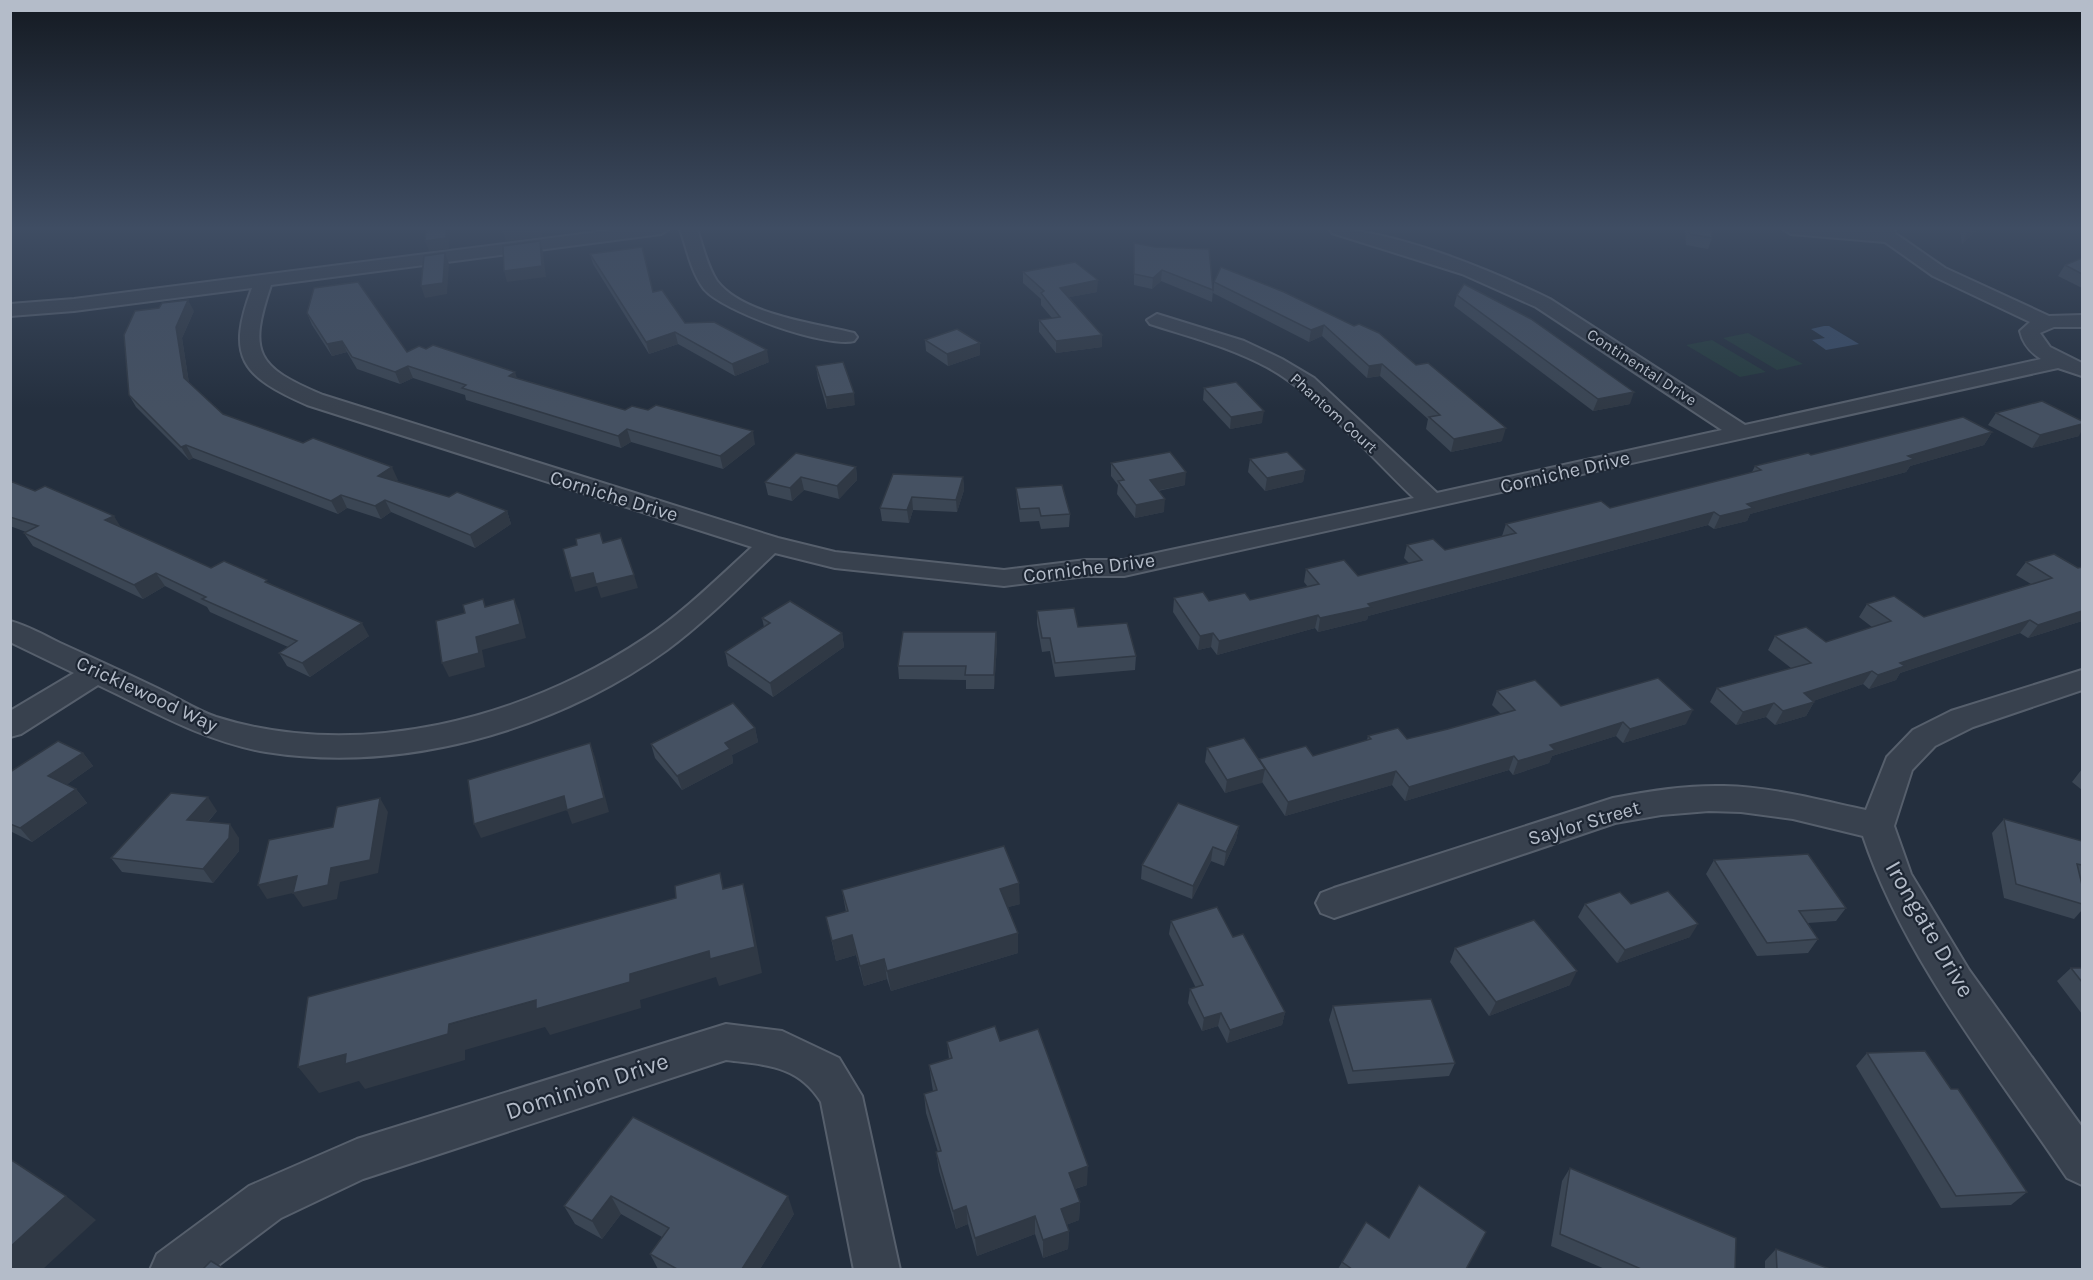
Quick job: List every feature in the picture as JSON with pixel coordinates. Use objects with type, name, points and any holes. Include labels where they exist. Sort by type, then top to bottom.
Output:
[{"type":"street","points":[[10,310],[74,305],[202,289]]},
{"type":"street","name":"Corniche Drive","points":[[261,289],[248,329],[251,353],[258,366],[297,392],[347,412],[770,544],[835,560],[1004,578],[1086,568],[1124,568],[1432,502],[2060,361]]},
{"type":"street","points":[[716,289],[731,301],[792,325],[847,337]]},
{"type":"street","name":"Continental Drive","points":[[1515,289],[1543,303],[1742,432]]},
{"type":"street","points":[[1975,289],[2046,322]]},
{"type":"street","name":"Phantom Court","points":[[1156,320],[1237,345],[1275,363],[1306,383],[1432,502]]},
{"type":"street","points":[[2082,321],[2046,322],[2037,324],[2030,331],[2030,337],[2037,346],[2060,361],[2082,370]]},
{"type":"street","name":"Cricklewood Way","points":[[10,630],[210,726],[255,738],[298,746],[341,746],[425,738],[526,712],[575,692],[627,663],[677,629],[770,544]]},
{"type":"street","points":[[10,726],[97,672]]},
{"type":"street","points":[[1877,826],[1898,765],[1924,738],[1962,719],[2082,680]]},
{"type":"street","name":"Saylor Street","points":[[1334,903],[1613,811],[1654,803],[1693,799],[1741,799],[1801,808],[1877,826]]},
{"type":"street","name":"Irongate Drive","points":[[1877,826],[1895,878],[1956,982],[2082,1162]]},
{"type":"street","name":"Dominion Drive","points":[[173,1269],[266,1202],[357,1160],[726,1042],[782,1049],[825,1071],[841,1096],[877,1269]]},
{"type":"green space","points":[[1748,333],[1803,364],[1777,370],[1723,338]]},
{"type":"green space","points":[[1712,340],[1766,372],[1740,377],[1686,345]]},
{"type":"water","points":[[1829,326],[1859,344],[1826,350],[1812,340],[1825,338],[1811,329]]},
{"type":"building","points":[[314,289],[363,289],[407,352],[419,346],[426,349],[433,345],[515,372],[509,376],[625,410],[632,406],[648,410],[656,405],[753,431],[720,456],[627,429],[618,436],[462,388],[466,385],[408,366],[395,372],[352,357],[342,341],[327,344],[307,313]]},
{"type":"building","points":[[612,289],[652,289],[653,292],[662,290],[685,323],[714,322],[767,350],[732,364],[675,332],[646,342]]},
{"type":"building","points":[[1041,289],[1061,289],[1102,335],[1056,341],[1039,320],[1060,317],[1041,293],[1044,291]]},
{"type":"building","points":[[1228,289],[1276,289],[1354,326],[1359,324],[1379,333],[1416,365],[1428,363],[1506,428],[1454,439],[1429,417],[1440,415],[1382,364],[1369,366],[1324,325],[1311,330]]},
{"type":"building","points":[[1461,289],[1473,289],[1531,319],[1634,392],[1598,399],[1457,295]]},
{"type":"building","points":[[188,300],[176,327],[184,378],[223,414],[303,443],[313,438],[392,467],[378,476],[449,497],[457,492],[507,511],[470,535],[385,500],[375,506],[341,495],[331,501],[186,445],[181,447],[129,395],[124,335],[135,311],[159,308],[162,303]]},
{"type":"building","points":[[957,329],[980,343],[947,354],[925,340]]},
{"type":"building","points":[[843,362],[854,393],[826,397],[816,366]]},
{"type":"building","points":[[1236,382],[1264,411],[1231,417],[1204,388]]},
{"type":"building","points":[[2042,401],[2082,421],[2082,424],[2040,435],[1996,413]]},
{"type":"building","points":[[1963,417],[1992,432],[1908,456],[1914,459],[1747,504],[1753,508],[1720,516],[1714,512],[1368,604],[1371,607],[1320,618],[1318,615],[1219,641],[1213,633],[1200,636],[1174,598],[1203,592],[1209,601],[1245,593],[1250,600],[1319,584],[1306,569],[1344,560],[1358,576],[1422,560],[1407,545],[1433,539],[1445,550],[1516,533],[1506,524],[1601,501],[1610,508],[1761,470],[1755,466],[1808,453],[1811,455]]},
{"type":"building","points":[[1170,452],[1186,472],[1150,480],[1165,499],[1136,505],[1118,481],[1124,480],[1111,463]]},
{"type":"building","points":[[1287,452],[1305,470],[1267,478],[1250,459]]},
{"type":"building","points":[[796,453],[856,467],[837,486],[801,477],[790,488],[765,482]]},
{"type":"building","points":[[893,474],[963,477],[956,500],[912,497],[907,510],[880,508]]},
{"type":"building","points":[[10,481],[35,491],[45,486],[114,516],[105,520],[211,568],[224,561],[267,580],[265,582],[362,623],[302,663],[279,653],[297,641],[202,599],[206,597],[156,573],[134,585],[24,533],[38,526],[10,517]]},
{"type":"building","points":[[1062,485],[1070,514],[1041,516],[1039,508],[1020,509],[1016,488]]},
{"type":"building","points":[[600,533],[603,543],[621,538],[634,575],[596,584],[593,573],[571,578],[563,549],[577,545],[576,539]]},
{"type":"building","points":[[2054,554],[2078,568],[2082,567],[2082,611],[2038,625],[2030,620],[1900,663],[1905,666],[1878,675],[1872,671],[1804,693],[1814,702],[1783,711],[1774,703],[1743,712],[1717,688],[1811,663],[1775,636],[1806,627],[1826,642],[1891,621],[1867,604],[1894,596],[1924,617],[2052,578],[2026,562]]},
{"type":"building","points":[[483,599],[485,607],[514,599],[520,624],[476,637],[479,653],[442,663],[436,621],[465,613],[463,605]]},
{"type":"building","points":[[790,601],[842,633],[770,683],[725,652],[770,623],[762,618]]},
{"type":"building","points":[[1074,608],[1078,627],[1127,623],[1136,656],[1055,663],[1050,638],[1042,638],[1037,611]]},
{"type":"building","points":[[903,632],[996,632],[994,675],[965,675],[966,666],[898,666]]},
{"type":"building","points":[[1658,678],[1693,710],[1630,729],[1623,722],[1550,745],[1555,750],[1518,761],[1514,756],[1409,787],[1396,771],[1288,802],[1259,759],[1306,746],[1313,756],[1371,739],[1368,736],[1398,728],[1407,739],[1515,710],[1497,691],[1535,680],[1561,706]]},
{"type":"building","points":[[733,703],[755,728],[725,743],[730,749],[677,776],[651,744]]},
{"type":"building","points":[[1244,738],[1265,769],[1227,780],[1207,748]]},
{"type":"building","points":[[58,741],[83,753],[48,776],[76,789],[20,828],[10,824],[10,772]]},
{"type":"building","points":[[590,743],[604,798],[567,810],[564,796],[474,824],[468,780]]},
{"type":"building","points":[[171,793],[208,797],[187,820],[230,824],[229,838],[203,869],[111,858]]},
{"type":"building","points":[[380,798],[370,860],[331,868],[328,885],[293,893],[297,876],[258,885],[269,840],[333,827],[337,807]]},
{"type":"building","points":[[1178,803],[1239,826],[1226,852],[1213,847],[1193,886],[1142,865]]},
{"type":"building","points":[[2004,819],[2082,841],[2082,865],[2077,864],[2082,885],[2082,904],[2016,884]]},
{"type":"building","points":[[1004,846],[1019,883],[1000,889],[1018,933],[887,971],[884,959],[860,966],[852,935],[832,941],[826,917],[848,911],[842,890]]},
{"type":"building","points":[[1808,854],[1846,908],[1799,911],[1818,939],[1767,943],[1714,860]]},
{"type":"building","points":[[720,873],[723,889],[743,884],[755,947],[710,959],[709,951],[630,974],[630,982],[536,1009],[536,1000],[449,1024],[448,1034],[345,1064],[346,1054],[298,1067],[308,997],[676,898],[675,886]]},
{"type":"building","points":[[1668,891],[1698,924],[1625,950],[1585,904],[1620,892],[1631,904]]},
{"type":"building","points":[[1217,907],[1233,937],[1243,934],[1285,1012],[1230,1030],[1221,1013],[1204,1018],[1190,989],[1203,985],[1171,921]]},
{"type":"building","points":[[1534,920],[1577,971],[1496,1002],[1455,948]]},
{"type":"building","points":[[2071,968],[2082,968],[2082,982]]},
{"type":"building","points":[[1431,999],[1455,1063],[1353,1071],[1333,1006]]},
{"type":"building","points":[[995,1026],[1000,1041],[1038,1029],[1088,1166],[1069,1173],[1080,1202],[1061,1209],[1069,1231],[1043,1240],[1035,1216],[975,1238],[966,1206],[953,1211],[936,1152],[941,1151],[924,1094],[937,1090],[929,1065],[952,1058],[947,1042]]},
{"type":"building","points":[[1925,1051],[1951,1089],[1958,1089],[2027,1192],[1956,1196],[1867,1053]]},
{"type":"building","points":[[633,1117],[788,1196],[742,1269],[677,1269],[650,1254],[669,1228],[611,1196],[592,1221],[564,1206]]},
{"type":"building","points":[[10,1159],[66,1196],[10,1247]]},
{"type":"building","points":[[1570,1168],[1736,1238],[1735,1269],[1641,1269],[1560,1234]]},
{"type":"building","points":[[1419,1185],[1486,1232],[1466,1269],[1352,1269],[1342,1262],[1366,1222],[1389,1238]]},
{"type":"building","points":[[1776,1249],[1830,1269],[1777,1269]]},
{"type":"building","points":[[211,1261],[224,1269],[203,1269]]}]
